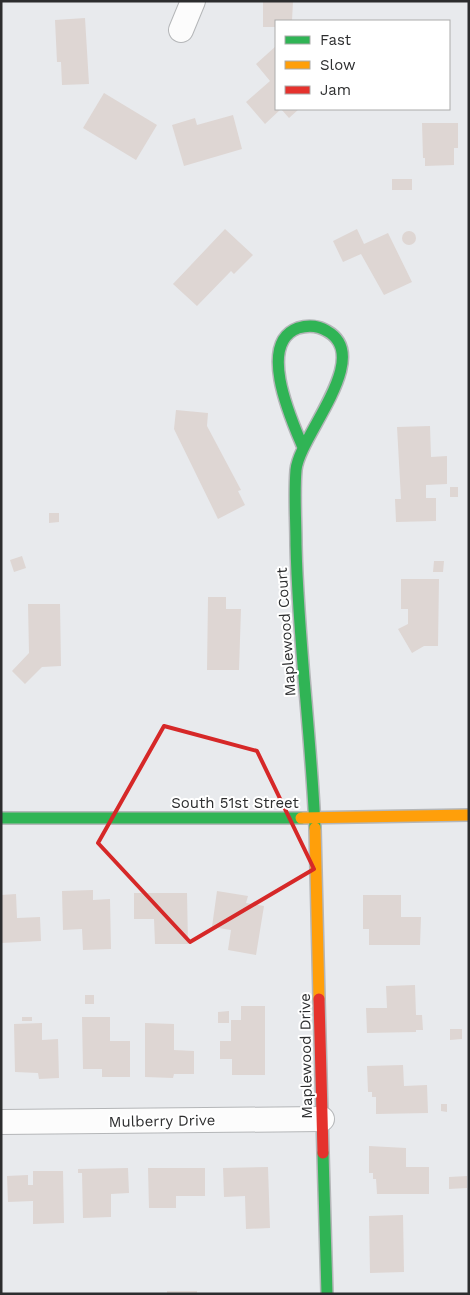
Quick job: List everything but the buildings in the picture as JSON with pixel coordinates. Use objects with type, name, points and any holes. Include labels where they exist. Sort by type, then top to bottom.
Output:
[{"type":"street","points":[[181,30],[192,1]]},
{"type":"street","name":"Maplewood Court","points":[[302,445],[282,387],[279,354],[288,333],[299,326],[309,326],[323,329],[333,334],[341,345],[342,362],[338,379],[328,404],[302,445],[296,467],[296,579],[315,818]]},
{"type":"street","name":"South 51st Street","points":[[1,818],[315,818],[469,815]]},
{"type":"street","name":"Maplewood Drive","points":[[315,818],[327,1294]]},
{"type":"street","name":"Mulberry Drive","points":[[1,1122],[322,1119]]},
{"type":"highlighted area","points":[[164,726],[257,751],[314,869],[190,942],[98,843]]},
{"type":"traffic: fast","points":[[302,445],[285,401],[278,365],[280,349],[286,336],[298,328],[306,326],[327,331],[339,343],[342,359],[339,377],[330,398],[300,455],[295,479],[297,581],[315,828]]},
{"type":"traffic: fast","points":[[1,818],[301,818]]},
{"type":"traffic: fast","points":[[323,1153],[327,1294]]},
{"type":"traffic: slow","points":[[301,818],[469,815]]},
{"type":"traffic: slow","points":[[315,828],[319,999]]},
{"type":"traffic: jam","points":[[319,999],[323,1153]]}]
